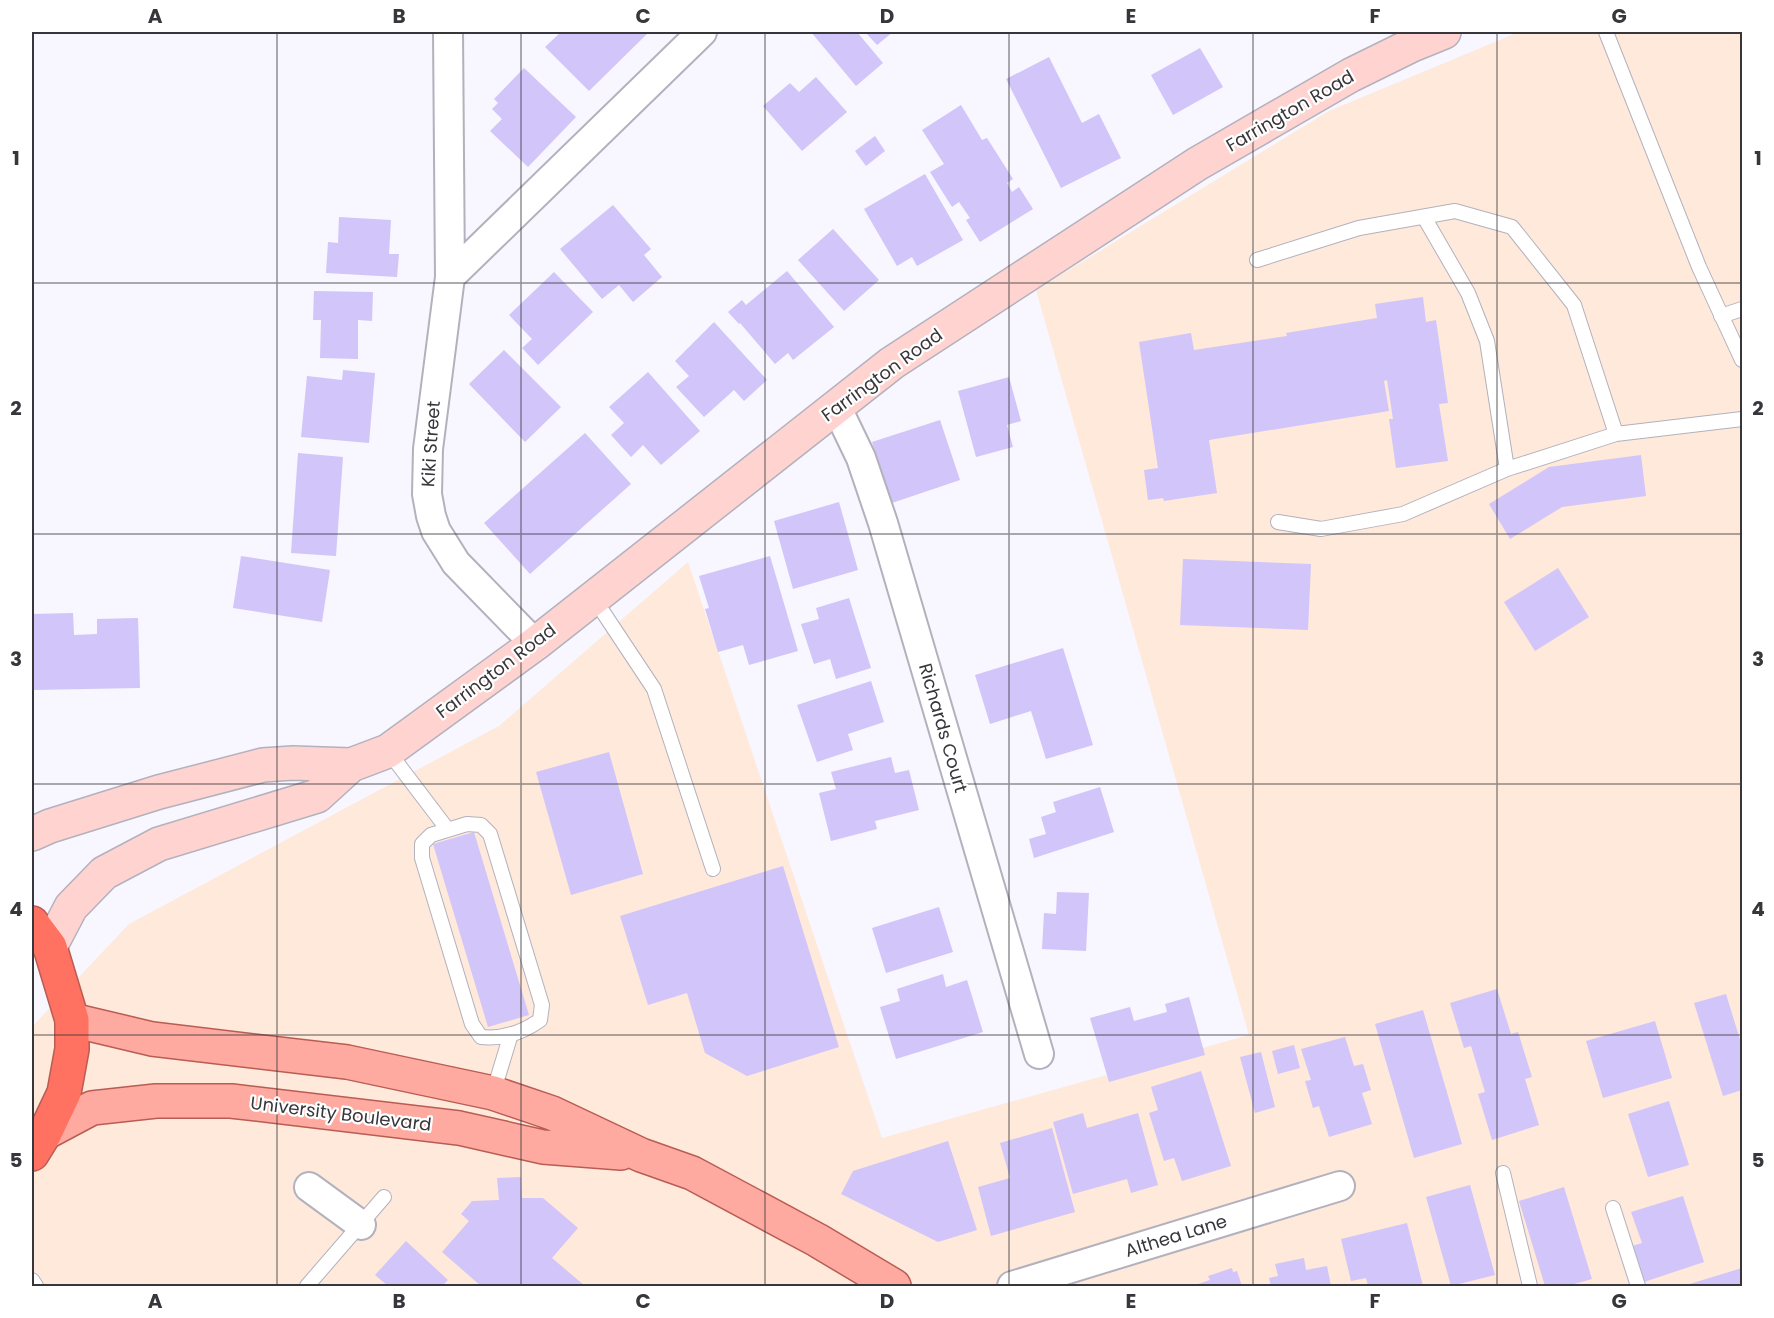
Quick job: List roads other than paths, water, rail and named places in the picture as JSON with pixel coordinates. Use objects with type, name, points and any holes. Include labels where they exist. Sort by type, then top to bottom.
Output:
[{"type":"highway","points":[[38,1144],[64,1093],[72,1049],[72,1020],[41,935]]},
{"type":"main road","name":"University Boulevard","points":[[72,1020],[152,1039],[346,1062],[493,1092],[552,1113],[640,1155],[693,1173],[817,1240],[894,1287]]},
{"type":"main road","name":"University Boulevard","points":[[38,1144],[92,1108],[156,1101],[231,1101],[459,1128],[543,1147],[640,1155]]},
{"type":"street","name":"Kiki Street","points":[[448,32],[450,277],[428,449],[427,494],[436,531],[456,563],[535,644]]},
{"type":"street","points":[[450,277],[702,32]]},
{"type":"street","name":"Farrington Road","points":[[41,935],[104,873],[159,844],[317,796],[351,765],[387,751],[535,644],[892,363],[1197,164],[1351,75],[1444,32]]},
{"type":"street","name":"Richards Court","points":[[836,406],[861,458],[883,523],[1039,1054]]},
{"type":"street","name":"Farrington Road","points":[[32,834],[50,826],[159,792],[263,765],[292,763],[351,765]]},
{"type":"street","name":"Althea Lane","points":[[1012,1287],[1340,1186]]},
{"type":"street","points":[[309,1187],[360,1225]]},
{"type":"lane","points":[[1606,32],[1699,267],[1743,360]]},
{"type":"lane","points":[[1257,260],[1359,228],[1455,210],[1512,227],[1574,305],[1616,434]]},
{"type":"lane","points":[[1424,217],[1468,292],[1486,341],[1507,469]]},
{"type":"lane","points":[[1722,316],[1743,309]]},
{"type":"lane","points":[[1278,522],[1321,529],[1403,514],[1507,469],[1616,434],[1743,419]]},
{"type":"lane","points":[[593,597],[654,689],[714,869]]},
{"type":"lane","points":[[387,751],[448,830]]},
{"type":"lane","points":[[467,824],[481,825],[490,834],[542,1005],[540,1020],[528,1029],[497,1038],[481,1037],[472,1024],[422,858],[422,844],[431,835],[448,830],[467,824]]},
{"type":"lane","points":[[493,1092],[511,1034]]},
{"type":"lane","points":[[1503,1173],[1530,1287]]},
{"type":"lane","points":[[307,1287],[384,1197]]},
{"type":"lane","points":[[1613,1208],[1638,1287]]},
{"type":"lane","points":[[32,1280],[36,1287]]}]
